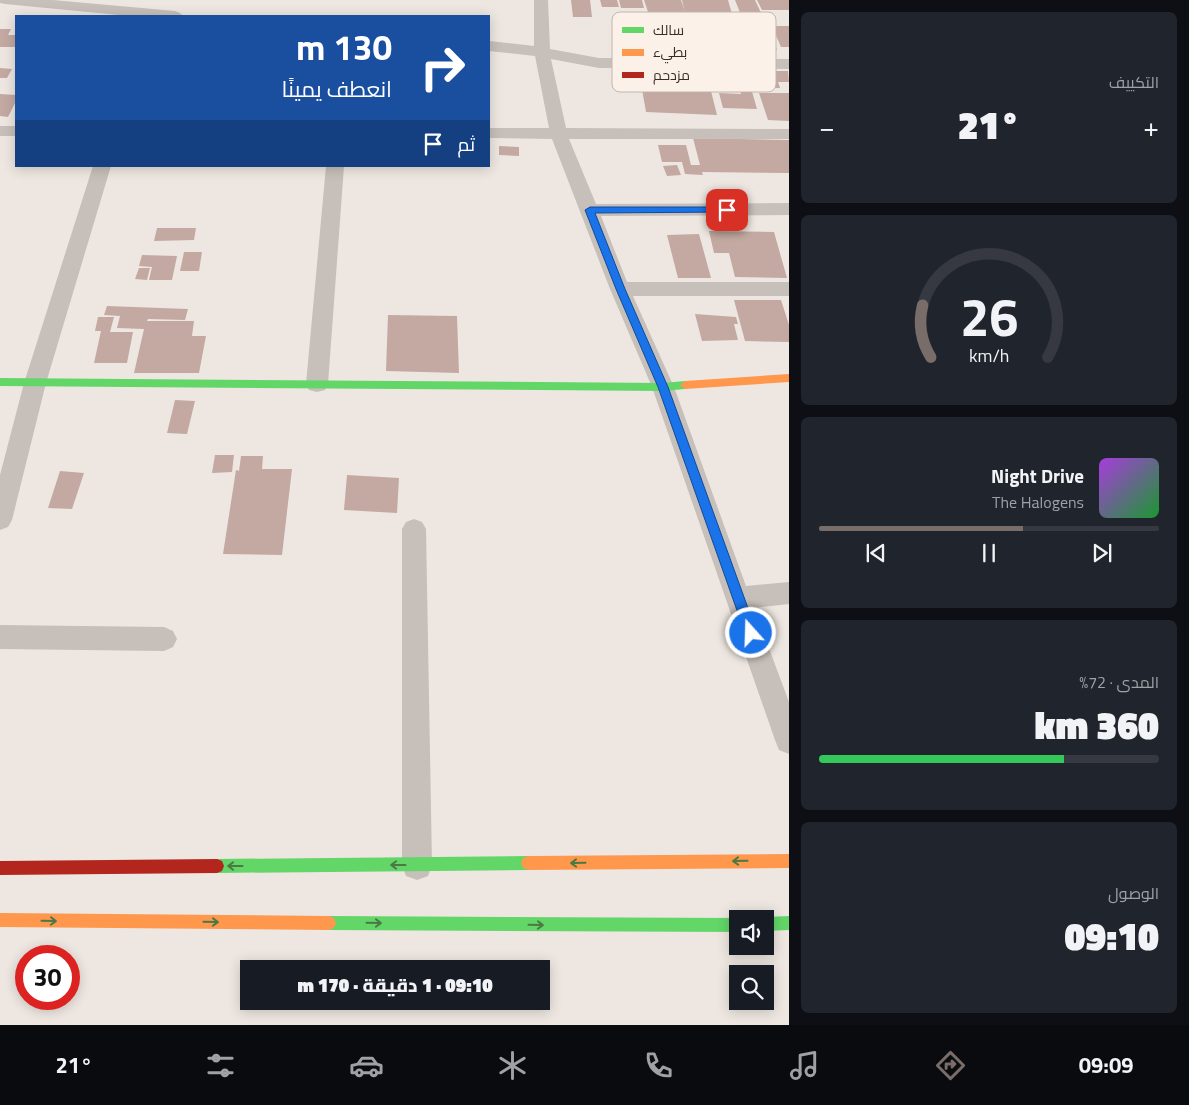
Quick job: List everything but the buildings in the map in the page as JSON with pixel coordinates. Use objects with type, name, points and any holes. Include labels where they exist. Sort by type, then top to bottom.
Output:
[{"type":"street","points":[[5,0],[149,15]]},
{"type":"street","points":[[541,0],[542,52],[559,134],[620,289],[663,387],[789,740]]},
{"type":"street","points":[[490,46],[542,52],[599,62],[612,62]]},
{"type":"street","points":[[776,64],[789,64]]},
{"type":"street","points":[[0,131],[15,131]]},
{"type":"street","points":[[490,133],[789,134]]},
{"type":"street","points":[[0,520],[35,382],[102,167]]},
{"type":"street","points":[[317,384],[335,167]]},
{"type":"street","points":[[590,210],[788,211]]},
{"type":"street","points":[[620,289],[789,289]]},
{"type":"street","points":[[0,382],[663,387],[789,378]]},
{"type":"street","points":[[414,529],[417,865]]},
{"type":"street","points":[[738,598],[789,593]]},
{"type":"street","points":[[0,637],[164,639]]},
{"type":"street","points":[[0,868],[789,861]]},
{"type":"street","points":[[0,920],[729,925]]},
{"type":"street","points":[[774,924],[789,924]]},
{"type":"traffic: fast","points":[[0,382],[663,387],[685,385]]},
{"type":"traffic: fast","points":[[217,866],[528,863]]},
{"type":"traffic: fast","points":[[329,923],[729,925]]},
{"type":"traffic: fast","points":[[774,924],[789,923]]},
{"type":"traffic: slow","points":[[685,385],[789,378]]},
{"type":"traffic: slow","points":[[528,863],[789,861]]},
{"type":"traffic: slow","points":[[0,920],[329,923]]},
{"type":"traffic: jam","points":[[0,868],[217,866]]},
{"type":"route","points":[[727,210],[590,210],[620,289],[663,387],[751,633]]}]
